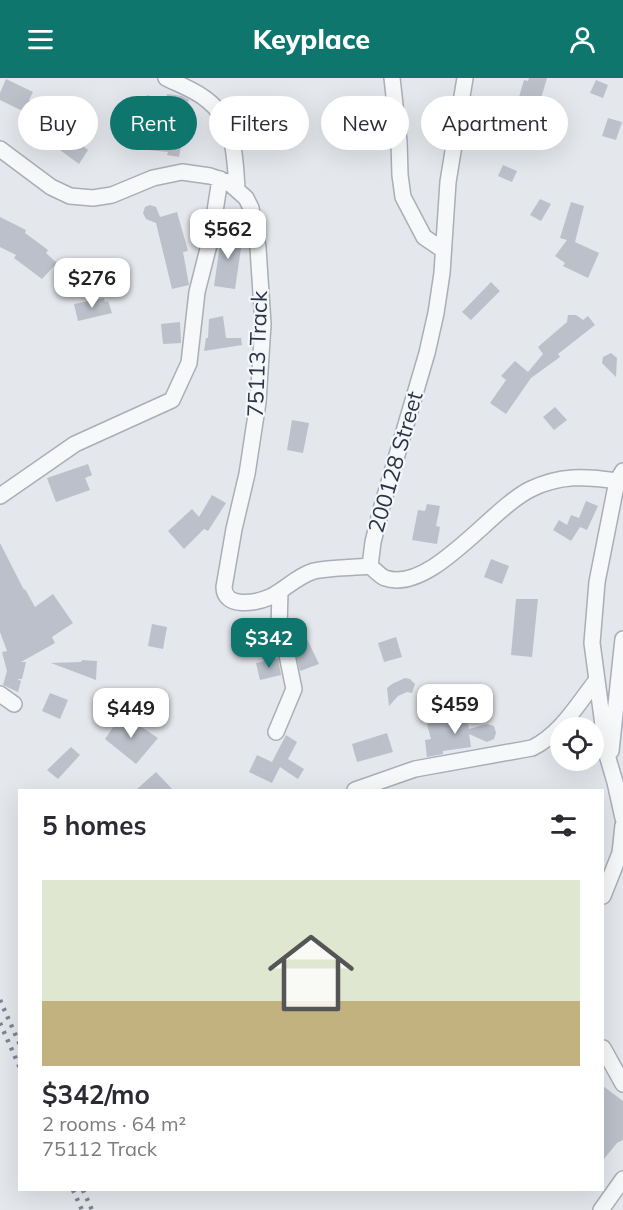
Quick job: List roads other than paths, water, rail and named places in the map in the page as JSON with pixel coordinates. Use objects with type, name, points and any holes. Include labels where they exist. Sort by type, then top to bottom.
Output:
[{"type":"street","points":[[166,78],[207,100],[225,119],[231,134],[237,189]]},
{"type":"street","points":[[392,78],[403,197],[424,237],[443,250]]},
{"type":"street","name":"200128 Street","points":[[370,566],[382,506],[434,323],[442,273],[448,182],[465,78]]},
{"type":"street","name":"75113 Track","points":[[0,149],[51,187],[70,195],[93,198],[112,195],[153,178],[182,172],[210,176],[228,182],[246,198],[251,208],[258,248],[263,324],[258,402],[247,474],[224,587],[228,599],[236,602],[269,598],[280,591]]},
{"type":"street","points":[[0,496],[75,444],[172,400],[189,363],[197,292],[211,237],[219,179]]},
{"type":"street","points":[[276,732],[294,689],[279,629],[280,591],[297,579],[313,572],[370,566],[384,578],[397,579],[427,572],[441,563],[513,499],[532,488],[557,479],[620,476],[594,605],[592,643],[607,755],[623,818]]},
{"type":"street","points":[[607,755],[612,750],[623,639]]},
{"type":"street","points":[[358,789],[415,769],[532,748],[545,742],[558,729],[596,681]]},
{"type":"street","points":[[0,694],[14,704]]},
{"type":"street","points":[[604,893],[620,853],[623,825]]},
{"type":"street","points":[[604,1050],[623,1084]]},
{"type":"street","points":[[601,1210],[623,1179]]},
{"type":"railway","points":[[0,1000],[18,1040]]},
{"type":"railway","points":[[0,1023],[18,1064]]},
{"type":"railway","points":[[73,1191],[82,1210]]},
{"type":"railway","points":[[83,1191],[92,1210]]}]
